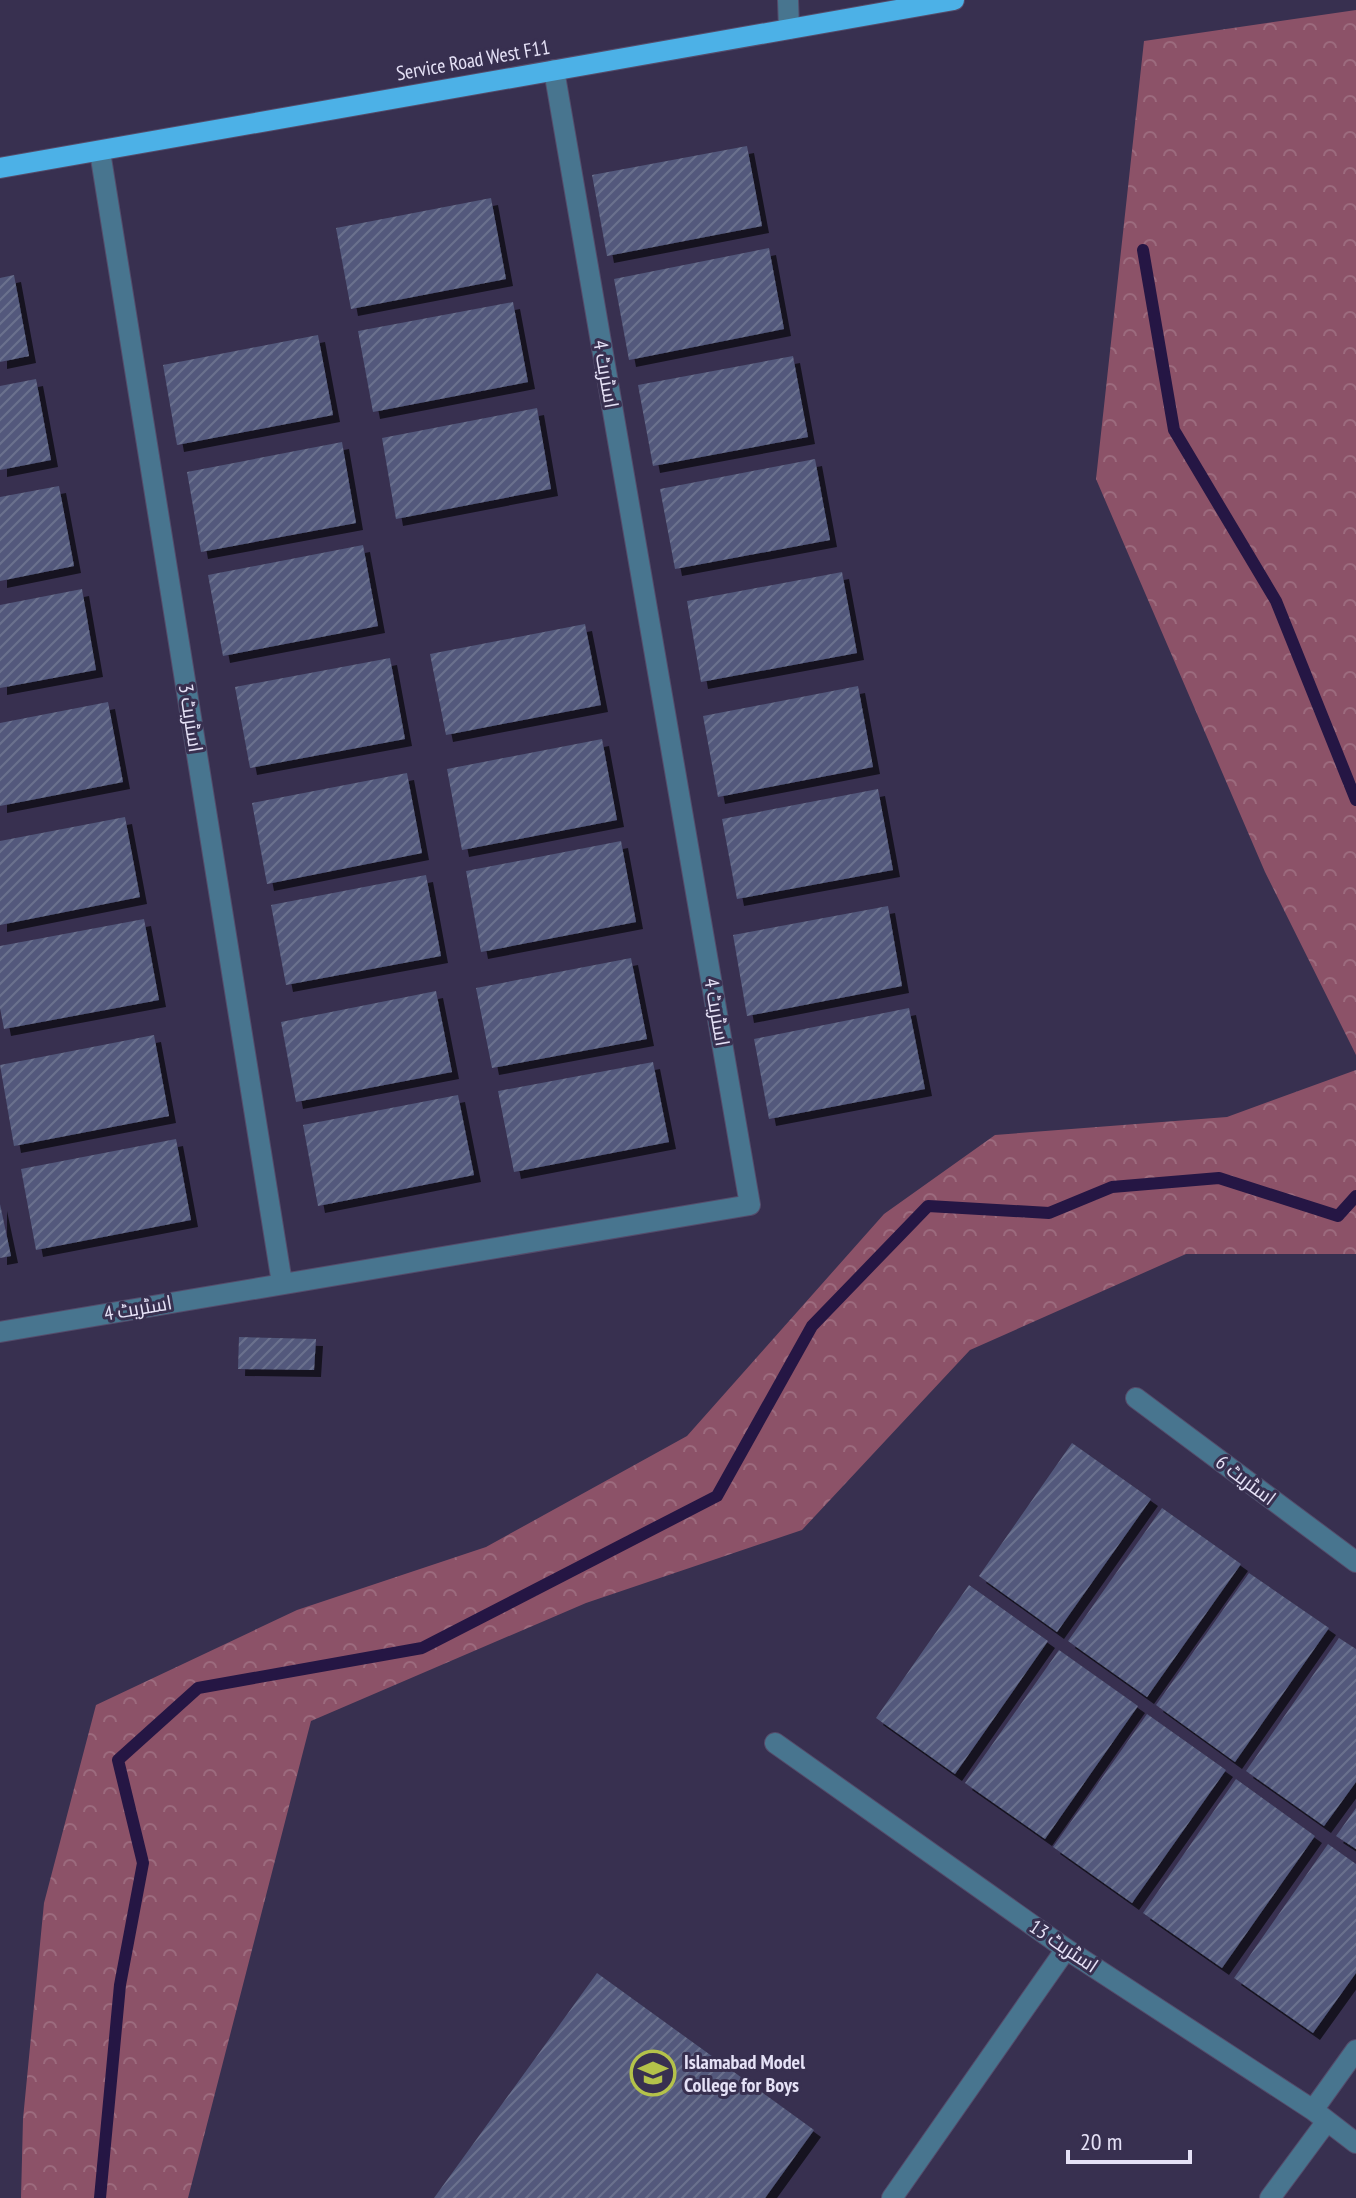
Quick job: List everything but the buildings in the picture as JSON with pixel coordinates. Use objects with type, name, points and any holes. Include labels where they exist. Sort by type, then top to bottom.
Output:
[{"type":"main road","name":"Service Road West F11","points":[[0,168],[954,0]]},
{"type":"street","points":[[788,0],[789,29]]},
{"type":"street","name":"اسٹریٹ 4","points":[[0,1332],[750,1205],[554,70]]},
{"type":"street","name":"اسٹریٹ 3","points":[[100,152],[282,1283]]},
{"type":"street","name":"اسٹریٹ 6","points":[[1136,1398],[1356,1562]]},
{"type":"street","name":"اسٹریٹ 13","points":[[775,1743],[1066,1949],[1320,2115],[1356,2143]]},
{"type":"street","points":[[892,2198],[1066,1949]]},
{"type":"street","points":[[1270,2198],[1356,2050]]},
{"type":"green space","points":[[1356,10],[1356,1055],[1265,872],[1096,479],[1144,41]]},
{"type":"green space","points":[[1356,1070],[1356,1254],[1186,1254],[970,1350],[802,1530],[586,1603],[311,1721],[188,2198],[21,2198],[23,2119],[44,1903],[96,1705],[297,1610],[486,1547],[687,1436],[884,1214],[995,1135],[1227,1117]]},
{"type":"waterway","points":[[1143,250],[1174,430],[1276,601],[1356,800]]},
{"type":"waterway","points":[[100,2198],[120,1985],[143,1863],[118,1760],[198,1688],[422,1648],[717,1496],[812,1326],[928,1206],[1049,1213],[1112,1187],[1219,1178],[1338,1216],[1356,1196]]},
{"type":"place","name":"Islamabad Model College for Boys","points":[[653,2073]]}]
